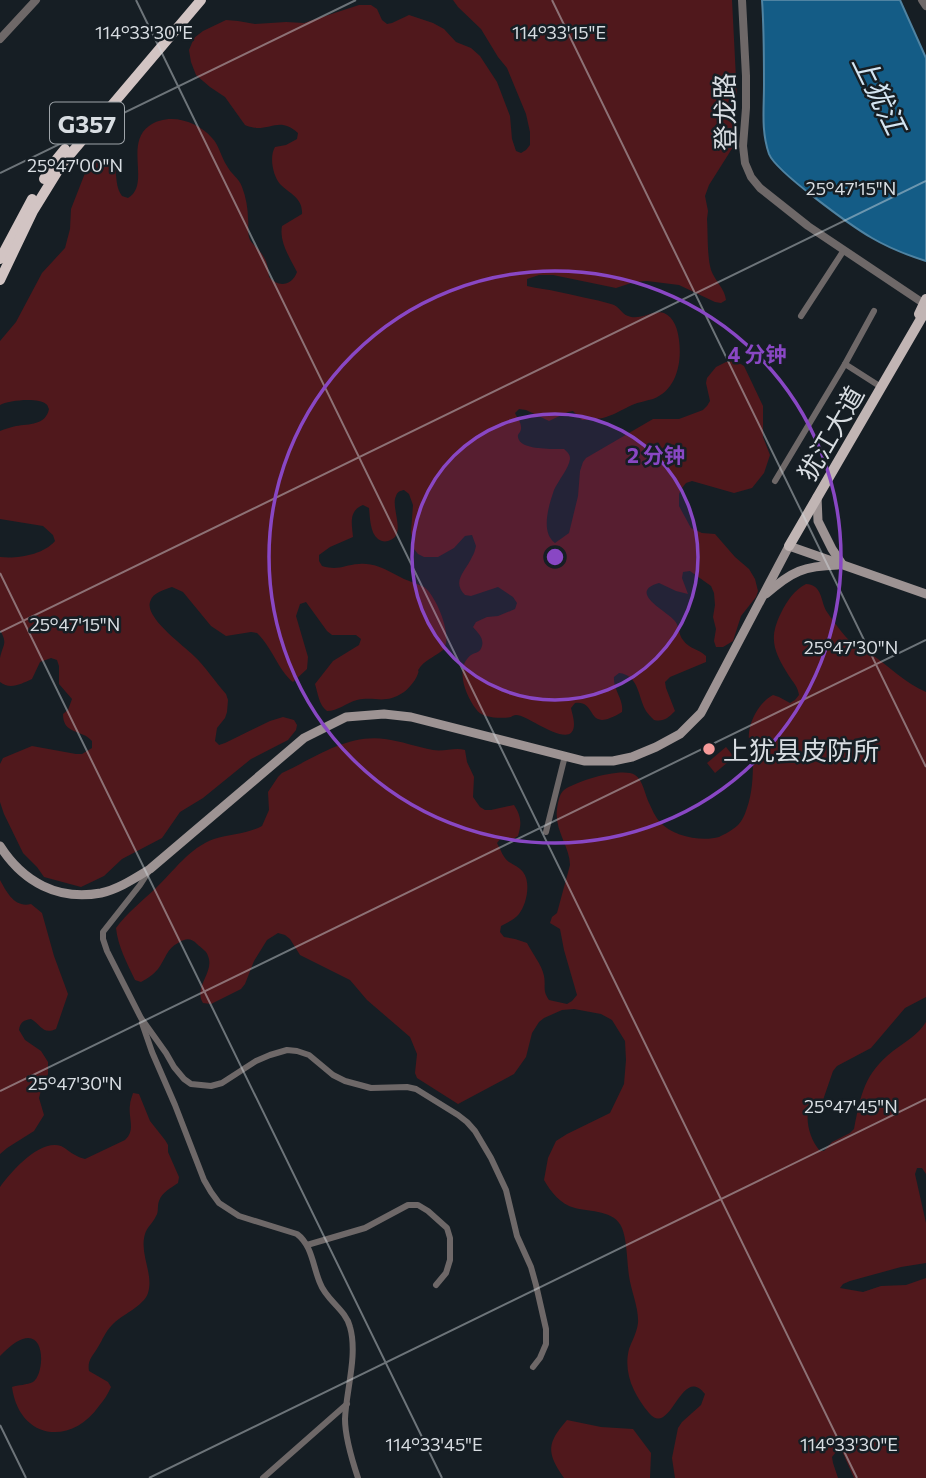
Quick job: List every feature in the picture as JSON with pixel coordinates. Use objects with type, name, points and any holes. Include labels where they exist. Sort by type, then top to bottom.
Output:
[{"type":"highway","name":"G357","points":[[0,259],[26,208],[56,160],[191,0]]},
{"type":"highway","name":"G357","points":[[0,280],[33,211],[62,164],[201,0]]},
{"type":"main road","name":"犹江大道","points":[[789,546],[908,341],[925,304]]},
{"type":"main road","points":[[817,497],[818,522],[844,565]]},
{"type":"main road","points":[[0,846],[25,875],[46,888],[65,894],[103,893],[126,884],[150,869],[304,738],[346,717],[384,714],[411,717],[584,761],[613,761],[632,757],[680,734],[701,713],[789,546],[926,594]]},
{"type":"main road","points":[[761,599],[793,573],[806,568],[844,565]]},
{"type":"street","points":[[0,39],[36,0]]},
{"type":"street","name":"登龙路","points":[[742,0],[746,76],[743,146],[745,163],[751,177],[760,188],[808,226],[925,304]]},
{"type":"street","points":[[922,0],[926,6]]},
{"type":"street","points":[[801,316],[844,250]]},
{"type":"street","points":[[775,481],[874,311]]},
{"type":"street","points":[[845,364],[881,387]]},
{"type":"street","points":[[546,832],[565,756]]},
{"type":"street","points":[[150,869],[103,932],[107,951],[141,1018],[152,1052],[211,1192],[219,1203],[239,1216],[297,1234],[302,1238],[325,1294],[350,1325],[353,1345],[346,1433],[358,1478]]},
{"type":"street","points":[[141,1018],[174,1067],[191,1084],[211,1086],[222,1083],[263,1058],[287,1050],[297,1051],[309,1055],[333,1075],[345,1081],[371,1088],[416,1089],[467,1122],[491,1158],[506,1190],[517,1237],[531,1266],[546,1329],[546,1344],[533,1367]]},
{"type":"street","points":[[307,1245],[365,1228],[408,1205],[418,1205],[439,1219],[447,1228],[450,1238],[450,1260],[446,1273],[436,1285]]},
{"type":"street","points":[[264,1478],[347,1404]]},
{"type":"shaded area","points":[[453,0],[732,0],[737,98],[733,147],[705,196],[710,264],[726,300],[715,302],[679,285],[647,281],[616,288],[553,275],[539,275],[527,279],[527,286],[611,304],[628,316],[664,313],[676,328],[680,357],[673,382],[661,395],[608,416],[582,420],[573,411],[549,421],[526,410],[519,409],[515,413],[521,425],[518,436],[522,443],[540,448],[564,449],[570,456],[548,510],[548,532],[555,543],[569,533],[578,496],[580,471],[586,458],[653,419],[679,419],[703,410],[710,401],[707,378],[716,367],[733,361],[744,366],[763,406],[763,437],[770,455],[764,473],[752,488],[734,493],[692,481],[686,483],[679,494],[679,506],[691,528],[702,533],[715,534],[749,569],[758,591],[756,597],[741,616],[733,641],[723,647],[716,647],[713,617],[715,605],[711,586],[690,571],[683,572],[682,578],[688,594],[659,583],[650,587],[647,591],[652,602],[674,620],[683,640],[706,656],[706,662],[670,677],[665,682],[675,711],[666,719],[654,720],[646,711],[634,682],[619,673],[614,677],[614,682],[622,712],[602,720],[593,715],[587,706],[575,703],[571,708],[574,724],[572,732],[559,734],[522,716],[497,718],[482,714],[469,697],[463,682],[463,667],[471,655],[478,652],[482,646],[482,640],[473,627],[476,622],[487,617],[515,609],[517,603],[498,587],[471,596],[465,595],[461,590],[459,581],[476,546],[472,535],[465,536],[454,548],[438,557],[424,557],[414,549],[411,532],[413,505],[409,494],[404,490],[396,496],[397,534],[388,541],[381,541],[375,536],[369,508],[363,505],[353,514],[353,537],[330,547],[319,555],[319,561],[322,566],[333,568],[371,565],[424,587],[434,599],[442,617],[446,636],[443,650],[423,664],[411,685],[397,696],[357,700],[327,711],[320,702],[315,684],[333,661],[359,645],[361,639],[356,635],[332,635],[306,602],[300,604],[296,616],[308,657],[307,669],[293,682],[257,633],[226,636],[211,626],[183,592],[172,587],[159,592],[150,602],[153,616],[198,660],[226,694],[227,712],[217,728],[215,741],[219,745],[225,743],[283,717],[294,720],[296,730],[288,740],[251,759],[203,798],[180,812],[162,838],[122,859],[104,876],[81,887],[44,877],[23,853],[4,814],[0,802],[0,764],[3,758],[32,746],[82,754],[92,748],[92,741],[70,729],[64,721],[63,714],[68,710],[72,699],[59,684],[57,660],[51,658],[40,662],[32,679],[24,683],[12,686],[0,682],[0,658],[4,641],[0,630],[0,557],[29,555],[44,550],[55,541],[53,535],[43,526],[0,519],[0,431],[41,421],[49,409],[47,404],[30,400],[0,405],[0,341],[16,322],[42,273],[65,248],[71,209],[87,168],[96,160],[107,157],[114,165],[119,191],[122,196],[128,198],[137,184],[138,143],[142,134],[149,126],[165,120],[191,123],[206,132],[214,141],[242,187],[247,207],[249,238],[264,258],[269,277],[276,283],[284,284],[295,277],[297,272],[288,256],[281,232],[282,226],[302,214],[302,209],[298,200],[278,181],[272,161],[275,147],[297,139],[298,133],[282,125],[257,128],[245,125],[225,97],[196,75],[191,62],[189,50],[194,38],[226,20],[255,24],[304,23],[359,5],[371,5],[387,24],[409,15],[433,23],[444,29],[456,42],[471,48],[480,56],[497,82],[510,116],[516,151],[521,153],[526,150],[530,145],[530,132],[526,114],[507,68],[481,29]]},
{"type":"shaded area","points":[[806,584],[818,590],[827,612],[852,643],[926,692],[926,997],[905,1008],[871,1048],[837,1066],[823,1100],[808,1111],[808,1122],[814,1142],[820,1151],[850,1133],[854,1129],[865,1086],[876,1068],[915,1035],[926,1022],[926,1174],[922,1168],[917,1168],[915,1174],[926,1223],[926,1263],[850,1281],[840,1288],[863,1292],[881,1286],[906,1285],[926,1278],[926,1478],[854,1478],[842,1451],[836,1452],[832,1457],[838,1478],[675,1478],[672,1458],[678,1428],[701,1405],[705,1394],[697,1387],[689,1388],[664,1417],[657,1418],[649,1413],[634,1391],[627,1367],[638,1317],[622,1228],[619,1222],[608,1215],[575,1208],[560,1201],[544,1180],[548,1158],[556,1141],[610,1113],[624,1084],[625,1041],[612,1020],[601,1014],[574,1009],[562,1010],[544,1018],[532,1033],[526,1057],[514,1074],[458,1104],[417,1078],[417,1054],[410,1037],[367,1000],[350,980],[300,955],[285,935],[278,933],[267,940],[241,989],[211,1004],[203,1003],[201,997],[202,985],[209,968],[208,956],[195,942],[186,940],[174,945],[156,971],[141,982],[135,980],[126,961],[116,928],[197,848],[214,839],[262,826],[269,810],[268,792],[282,773],[331,748],[371,738],[433,750],[461,749],[465,750],[474,777],[473,797],[480,807],[491,810],[514,805],[519,816],[518,836],[513,839],[501,838],[497,843],[507,860],[523,872],[527,881],[527,893],[519,914],[501,926],[500,932],[504,937],[527,943],[543,972],[549,1000],[567,1004],[577,995],[560,929],[550,923],[557,913],[570,865],[557,817],[561,794],[570,786],[589,779],[629,773],[640,780],[657,818],[672,831],[687,837],[704,839],[719,837],[736,827],[747,808],[750,795],[753,751],[749,734],[755,714],[773,695],[790,703],[799,695],[776,652],[774,638],[777,622],[786,604],[794,593]]},
{"type":"shaded area","points":[[726,747],[734,757],[715,773],[707,763]]},
{"type":"shaded area","points":[[0,880],[16,902],[31,904],[42,913],[68,994],[56,1029],[45,1030],[31,1019],[20,1025],[19,1030],[25,1040],[41,1051],[48,1062],[48,1074],[39,1098],[44,1115],[34,1131],[0,1154]]},
{"type":"shaded area","points":[[133,1093],[139,1094],[150,1121],[168,1145],[168,1152],[179,1177],[178,1183],[160,1198],[157,1214],[145,1234],[144,1249],[149,1279],[146,1298],[116,1321],[90,1361],[89,1371],[108,1382],[111,1387],[109,1392],[87,1419],[74,1428],[61,1432],[47,1431],[35,1427],[24,1418],[12,1387],[33,1382],[38,1376],[41,1357],[35,1340],[27,1338],[15,1343],[0,1356],[0,1187],[26,1158],[44,1147],[61,1146],[85,1159],[125,1140],[131,1128],[130,1102]]},
{"type":"shaded area","points":[[567,1420],[601,1427],[633,1429],[651,1453],[650,1478],[564,1478],[554,1461],[551,1448],[556,1435]]},
{"type":"water","name":"上犹江","points":[[762,0],[900,0],[926,58],[926,261],[885,245],[849,223],[800,186],[769,154],[764,120]]},
{"type":"place","name":"上犹县皮防所","points":[[709,749]]}]
